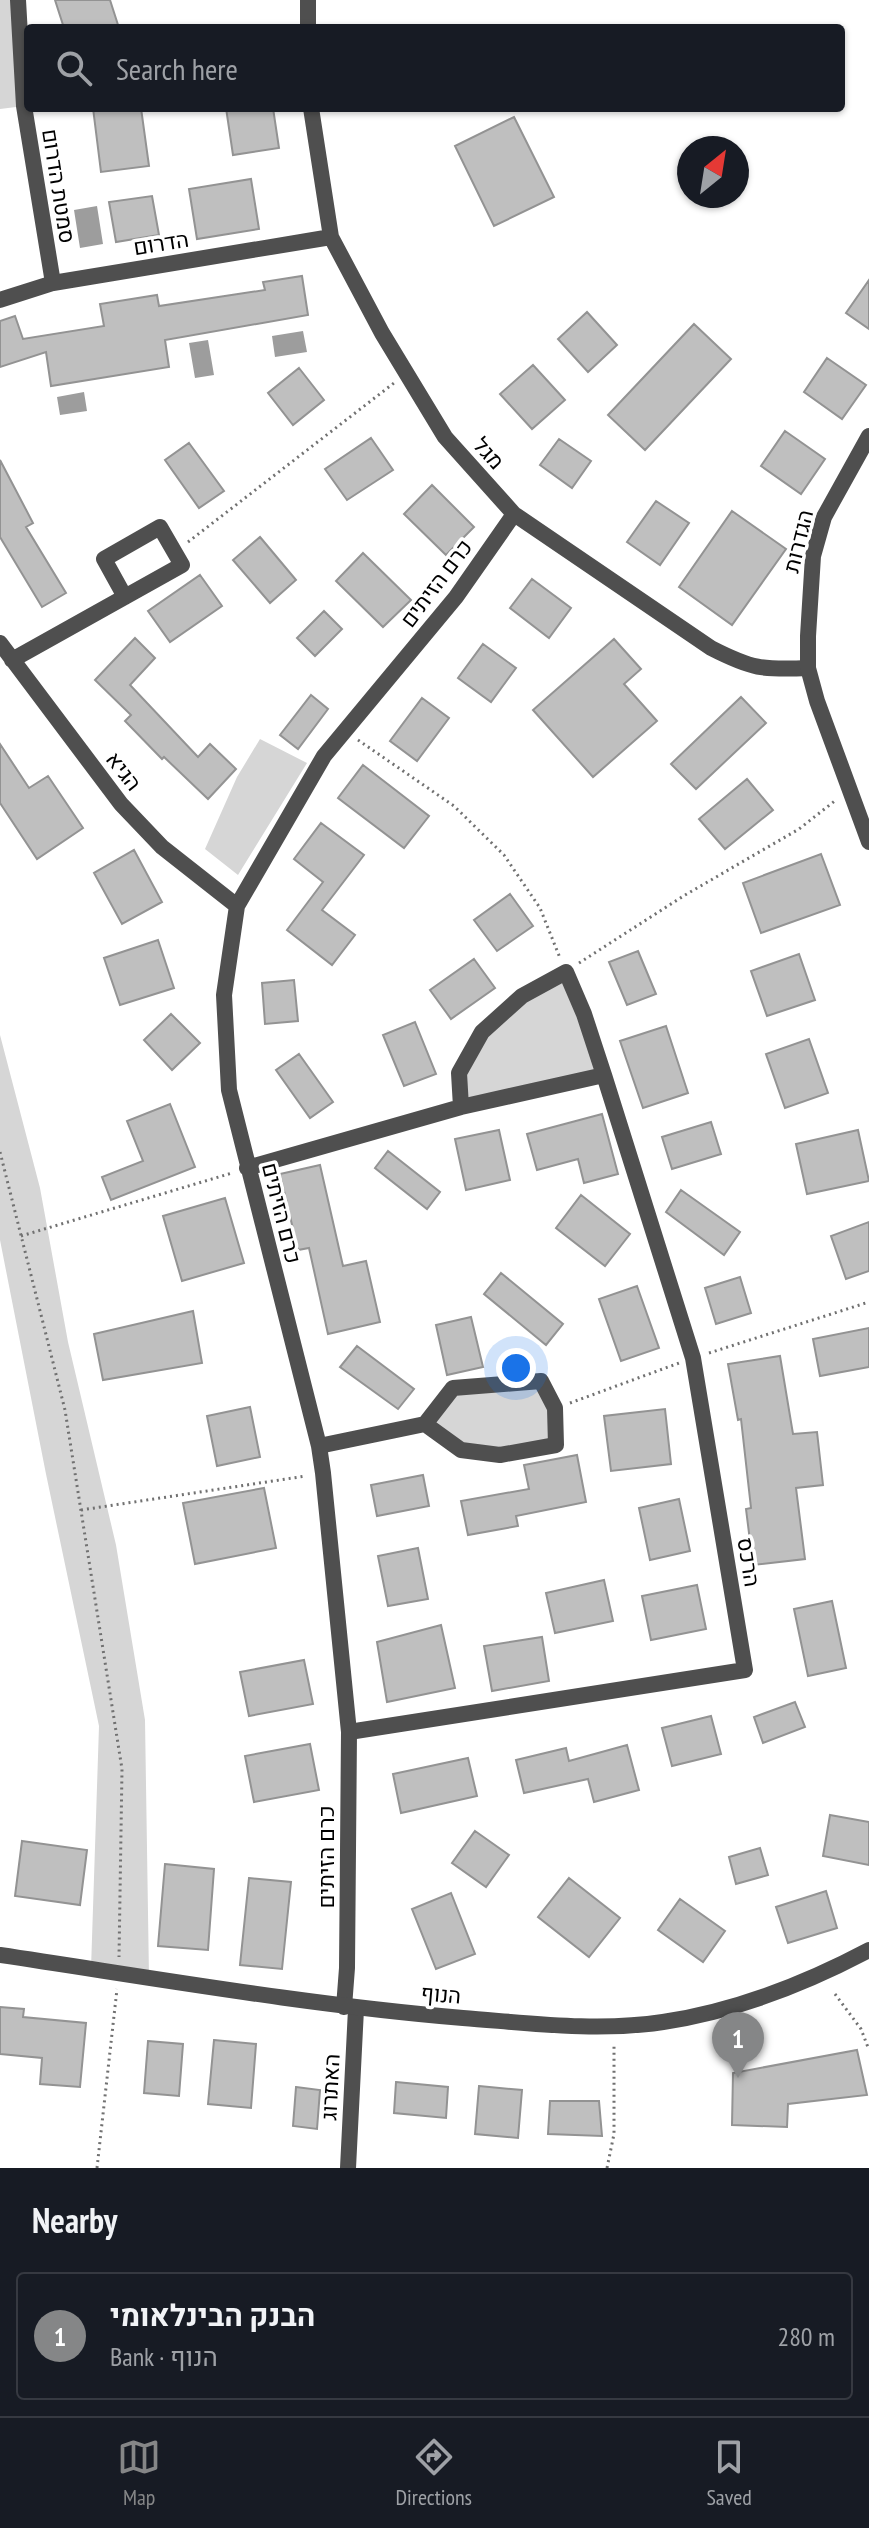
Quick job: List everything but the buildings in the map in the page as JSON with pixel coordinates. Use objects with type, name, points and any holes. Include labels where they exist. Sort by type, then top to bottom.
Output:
[{"type":"street","name":"סמטת הדרום","points":[[18,0],[24,106]]},
{"type":"street","points":[[308,0],[308,24]]},
{"type":"street","name":"סמטת הדרום","points":[[25,112],[53,283]]},
{"type":"street","name":"מגל","points":[[312,112],[331,237],[445,437],[514,514],[711,648],[760,669],[808,668]]},
{"type":"street","name":"הדרום","points":[[0,300],[53,283],[331,237]]},
{"type":"street","name":"הגדרות","points":[[808,668],[813,556],[824,517],[869,436]]},
{"type":"street","name":"כרם הזיתים","points":[[350,2008],[347,1968],[349,1732],[323,1473],[319,1446],[229,1090],[224,995],[237,906],[324,756],[456,597],[514,514]]},
{"type":"street","points":[[12,660],[125,597],[182,565],[160,527],[104,559],[125,597]]},
{"type":"street","name":"הגיא","points":[[0,643],[121,804],[162,847],[237,906]]},
{"type":"street","points":[[808,668],[831,742],[869,842]]},
{"type":"street","points":[[461,1107],[459,1073],[482,1032],[522,996],[566,972]]},
{"type":"street","name":"הרכס","points":[[349,1732],[745,1670],[693,1358],[584,1014],[566,972]]},
{"type":"street","points":[[247,1168],[461,1107],[604,1075]]},
{"type":"street","points":[[319,1446],[425,1424],[453,1388],[541,1381],[555,1408],[556,1445],[500,1455],[461,1450],[425,1424]]},
{"type":"street","name":"הנוף","points":[[0,1955],[350,2008],[561,2026],[612,2027],[664,2022],[723,2009],[775,1993],[869,1950]]},
{"type":"street","name":"האתרוג","points":[[348,2168],[350,2008]]},
{"type":"path","points":[[174,552],[407,373]]},
{"type":"path","points":[[345,731],[454,806],[504,855],[540,908],[566,972],[685,895],[799,829],[850,789]]},
{"type":"path","points":[[0,1152],[65,1410],[122,1769],[119,1973],[97,2168]]},
{"type":"path","points":[[21,1236],[247,1168]]},
{"type":"path","points":[[555,1408],[693,1358],[869,1302]]},
{"type":"path","points":[[81,1510],[323,1473]]},
{"type":"path","points":[[835,1994],[861,2029],[869,2050]]},
{"type":"path","points":[[607,2168],[614,2134],[616,2056],[612,2027]]},
{"type":"shaded area","points":[[0,0],[18,0],[24,106],[0,109]]},
{"type":"shaded area","points":[[97,206],[103,244],[80,248],[74,210]]},
{"type":"shaded area","points":[[303,331],[307,352],[275,357],[272,336]]},
{"type":"shaded area","points":[[208,340],[214,375],[195,378],[189,343]]},
{"type":"shaded area","points":[[84,392],[87,411],[60,415],[57,397]]},
{"type":"shaded area","points":[[260,739],[307,763],[238,875],[205,849],[237,777]]},
{"type":"shaded area","points":[[566,972],[604,1075],[461,1107],[459,1073],[482,1032]]},
{"type":"shaded area","points":[[0,1035],[40,1188],[68,1342],[116,1545],[145,1720],[149,1977],[91,1969],[99,1726],[0,1240]]},
{"type":"shaded area","points":[[541,1381],[556,1445],[461,1450],[425,1424],[453,1388]]},
{"type":"place","name":"הבנק הבינלאומי","points":[[738,2078]]}]
